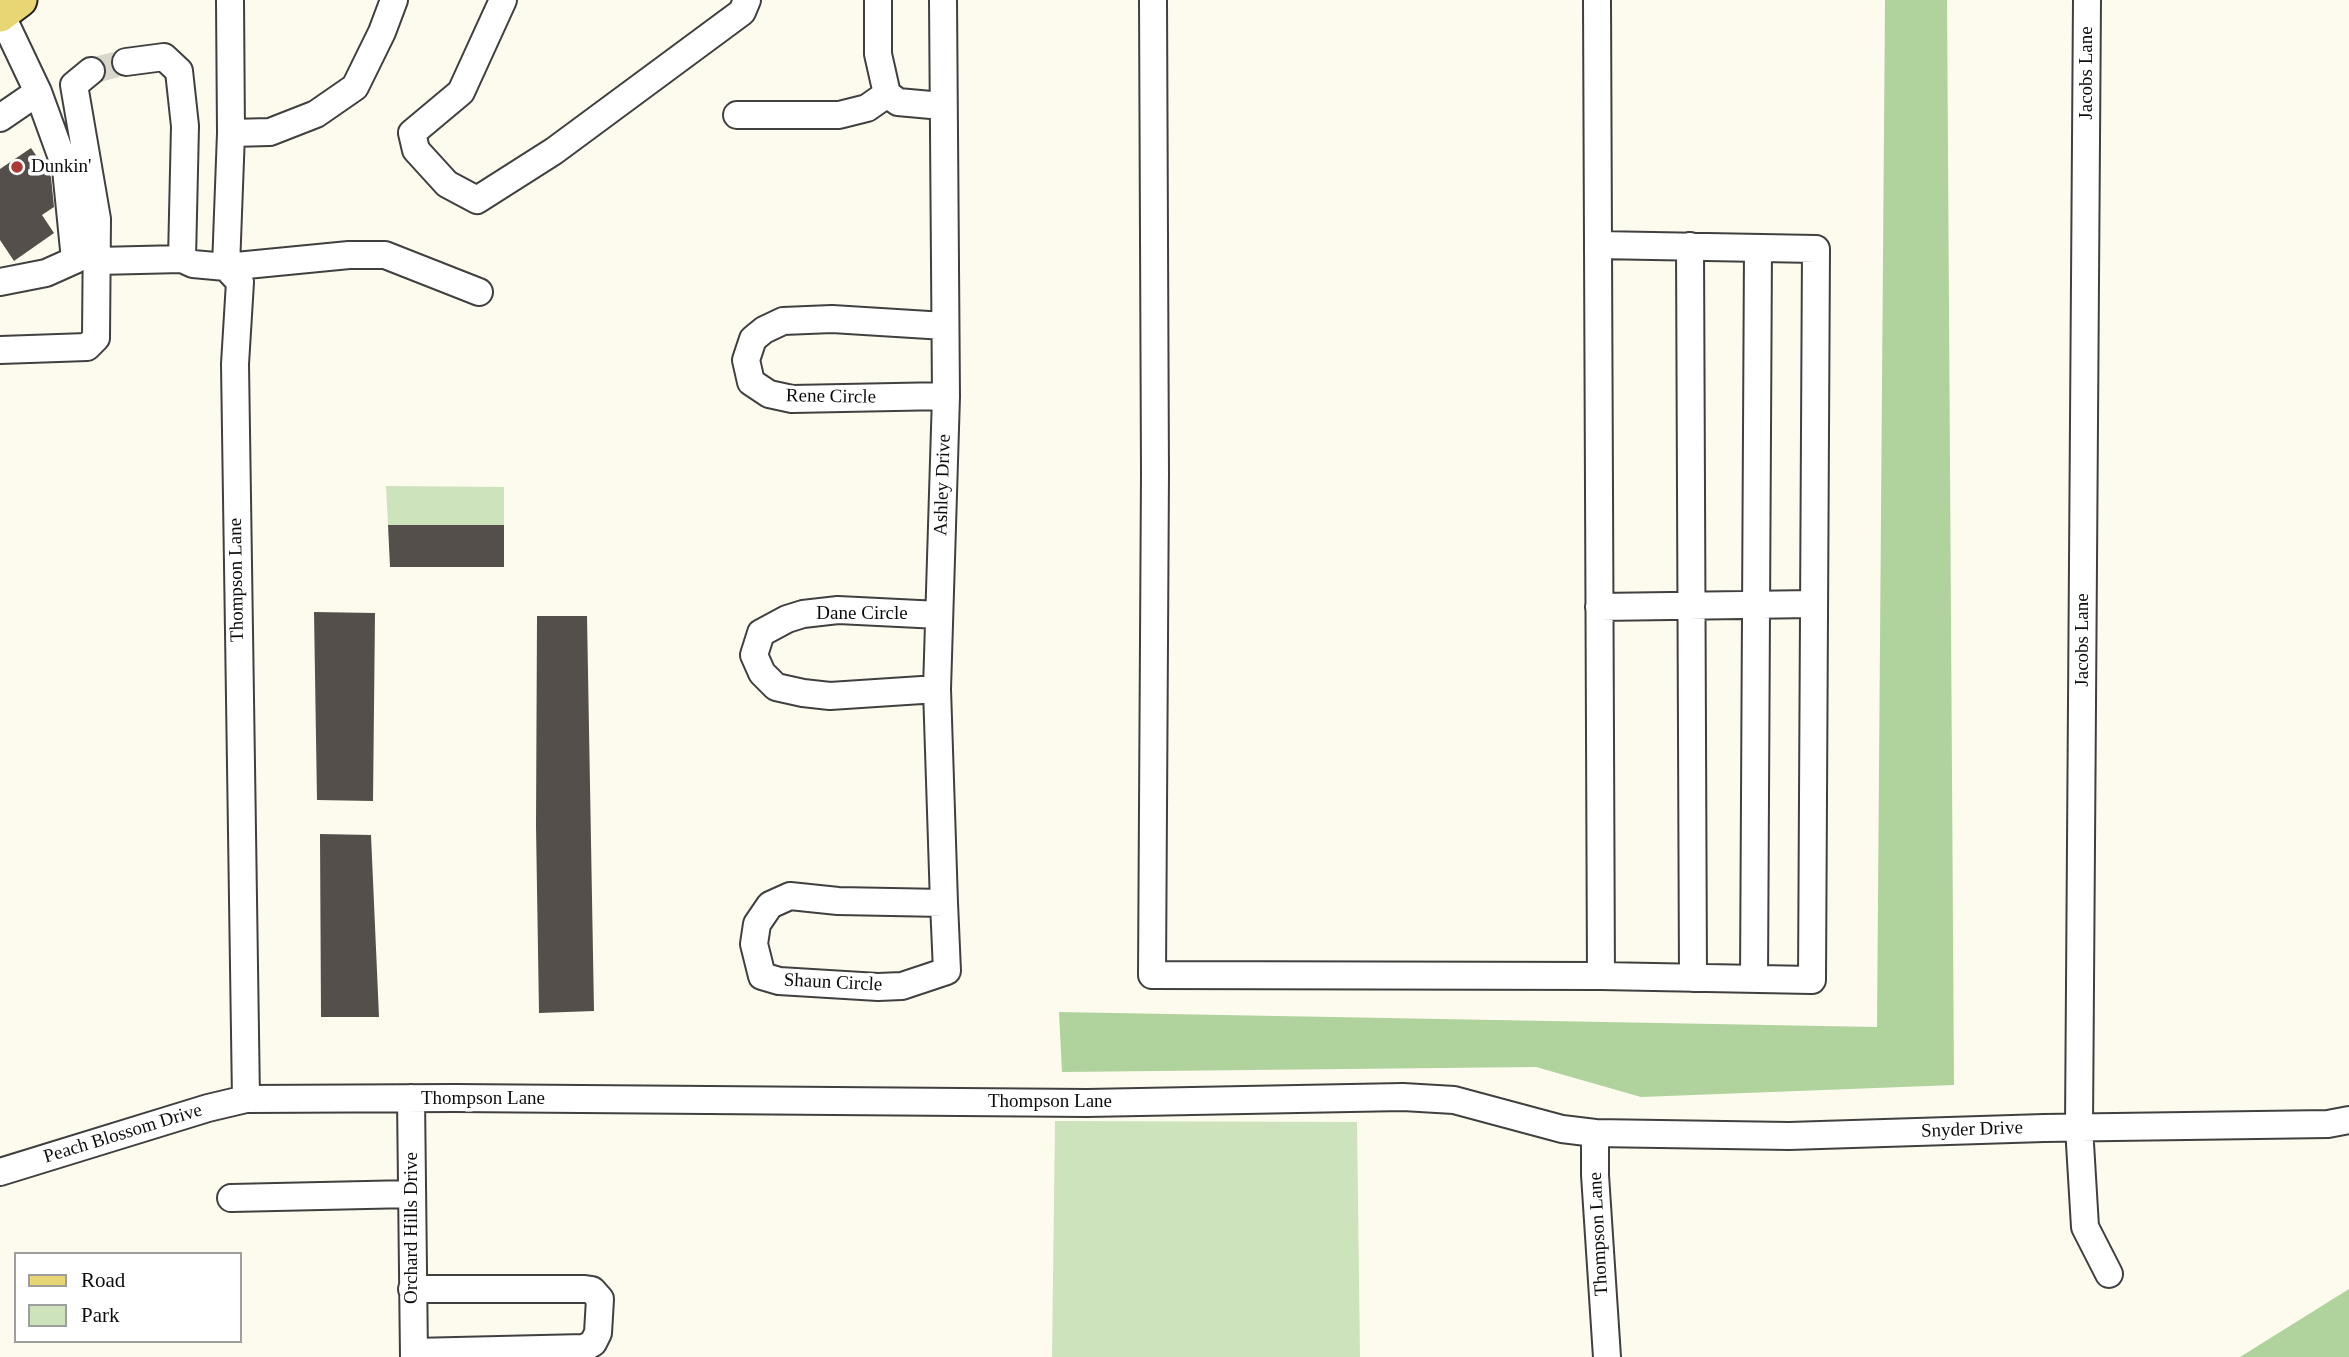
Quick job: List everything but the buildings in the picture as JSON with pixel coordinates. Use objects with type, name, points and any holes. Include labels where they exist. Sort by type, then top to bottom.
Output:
[{"type":"street","name":"Thompson Lane","points":[[230,0],[231,133],[226,267],[240,282],[235,364],[246,1099],[1087,1103],[1428,1097],[1479,1105],[1562,1129],[1595,1133],[1595,1175],[1607,1357]]},
{"type":"street","points":[[231,133],[270,132],[316,114],[355,87],[382,32],[394,0]]},
{"type":"street","points":[[503,0],[461,92],[412,133],[416,150],[447,184],[477,200],[554,151],[731,21],[742,12],[747,0]]},
{"type":"street","points":[[878,0],[878,54],[887,94],[898,102],[942,106]]},
{"type":"street","name":"Ashley Drive","points":[[943,0],[946,396],[937,690],[947,971]]},
{"type":"street","points":[[1153,0],[1155,472],[1152,975],[1601,976],[1811,980],[1816,248],[1598,245]]},
{"type":"street","points":[[1597,0],[1601,976]]},
{"type":"street","name":"Jacobs Lane","points":[[2087,0],[2079,1127],[2085,1227],[2109,1275]]},
{"type":"street","points":[[0,282],[47,273],[75,260],[66,169],[7,9]]},
{"type":"street","points":[[126,62],[164,57],[179,71],[185,126],[183,258]]},
{"type":"street","points":[[0,351],[87,347],[96,338],[97,219],[83,78]]},
{"type":"street","points":[[0,118],[38,92]]},
{"type":"street","points":[[737,115],[839,115],[867,108],[887,94]]},
{"type":"street","points":[[1690,246],[1693,978]]},
{"type":"street","points":[[1754,979],[1758,248]]},
{"type":"street","points":[[97,261],[183,258],[193,264],[226,267],[349,255],[385,256],[479,292]]},
{"type":"street","name":"Rene Circle","points":[[945,326],[832,319],[783,321],[753,338],[746,360],[751,382],[769,394],[792,399],[946,396]]},
{"type":"street","points":[[1600,607],[1814,604]]},
{"type":"street","name":"Dane Circle","points":[[937,690],[830,696],[803,693],[776,687],[762,673],[754,655],[761,633],[803,614],[838,610],[939,615]]},
{"type":"street","name":"Shaun Circle","points":[[944,903],[838,901],[790,896],[770,905],[757,924],[754,944],[762,976],[779,981],[902,986],[947,971]]},
{"type":"street","name":"Orchard Hills Drive","points":[[411,1098],[414,1354]]},
{"type":"street","name":"Peach Blossom Drive","points":[[0,1172],[208,1108],[246,1099]]},
{"type":"street","name":"Snyder Drive","points":[[1595,1133],[1789,1136],[2079,1127],[2328,1124],[2349,1121]]},
{"type":"street","points":[[231,1198],[411,1194]]},
{"type":"street","points":[[412,1289],[585,1289],[592,1290],[600,1299],[598,1333],[593,1343],[584,1348],[414,1354]]},
{"type":"green space","points":[[1885,0],[1947,0],[1954,1085],[1641,1097],[1536,1067],[1062,1072],[1059,1012],[1877,1027]]},
{"type":"green space","points":[[386,486],[504,487],[504,525],[388,525]]},
{"type":"green space","points":[[1055,1121],[1357,1122],[1360,1357],[1052,1357]]},
{"type":"green space","points":[[2349,1289],[2349,1357],[2240,1357]]},
{"type":"tunnel","points":[[91,71],[126,62]]},
{"type":"place","name":"Dunkin'","points":[[17,167]]}]
